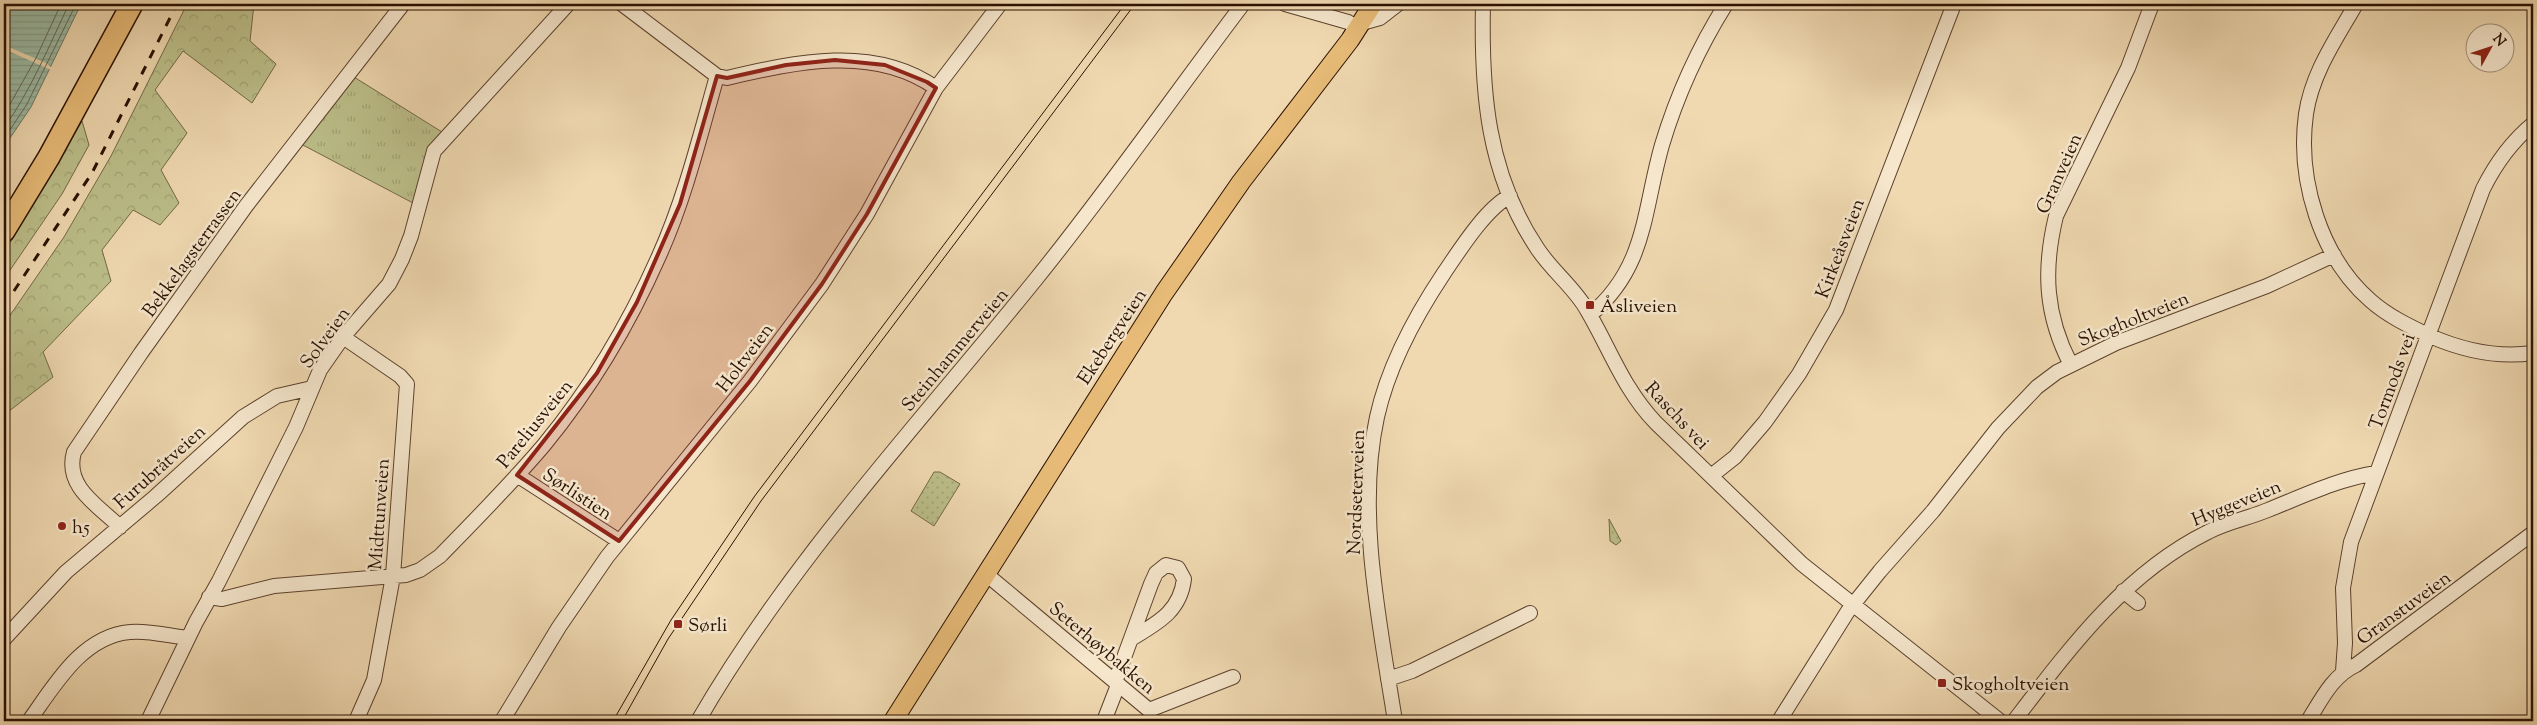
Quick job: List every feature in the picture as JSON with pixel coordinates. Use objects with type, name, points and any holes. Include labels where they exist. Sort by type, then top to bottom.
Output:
[{"type":"highway","points":[[4,231],[49,157],[67,120],[132,4]]},
{"type":"highway","points":[[4,213],[40,155],[67,120]]},
{"type":"main road","name":"Ekebergveien","points":[[893,721],[1197,243],[1286,121],[1360,25],[1373,4]]},
{"type":"street","name":"Bekkelagsterrassen","points":[[120,527],[76,482],[72,467],[74,452],[141,353],[246,206],[403,4]]},
{"type":"street","name":"Solveien","points":[[148,721],[188,638],[296,427],[320,370],[344,337],[389,284],[402,259],[411,236],[432,158],[438,145],[496,85],[568,4]]},
{"type":"street","points":[[622,4],[717,76],[727,78],[786,65],[836,60],[885,65],[927,82],[936,88]]},
{"type":"street","name":"Holtveien","points":[[502,721],[560,627],[619,542],[750,381],[822,284],[866,214],[936,88],[1000,4]]},
{"type":"street","name":"Steinhammerveien","points":[[698,721],[763,620],[807,559],[1040,274],[1244,4]]},
{"type":"street","points":[[1285,4],[1360,25],[1380,18],[1398,4]]},
{"type":"street","name":"Raschs vei","points":[[1483,4],[1483,84],[1486,113],[1510,196],[1538,250],[1590,315],[1615,366],[1636,400],[1795,558],[2000,721]]},
{"type":"street","points":[[1590,315],[1625,277],[1644,226],[1660,152],[1673,113],[1693,63],[1726,4]]},
{"type":"street","name":"Kirkeåsveien","points":[[1711,476],[1735,457],[1765,422],[1799,374],[1830,322],[1840,302],[1899,140],[1954,4]]},
{"type":"street","name":"Granveien","points":[[2071,365],[2053,320],[2047,271],[2050,242],[2056,216],[2128,68],[2152,4]]},
{"type":"street","points":[[2356,4],[2323,60],[2313,84],[2305,123],[2305,170],[2308,187],[2319,223],[2334,256],[2369,299],[2404,324],[2427,335],[2477,352],[2516,356],[2533,353]]},
{"type":"street","name":"Pareliusveien","points":[[209,597],[222,599],[274,586],[393,576],[420,570],[440,556],[550,438],[597,373],[638,302],[680,204],[717,76]]},
{"type":"street","name":"Tormods vei","points":[[2343,671],[2346,562],[2376,473],[2483,189],[2502,156],[2516,139],[2533,124]]},
{"type":"street","name":"Nordseterveien","points":[[1395,721],[1378,616],[1370,534],[1370,482],[1377,416],[1387,384],[1413,324],[1429,297],[1483,221],[1500,203],[1510,196]]},
{"type":"street","name":"Skogholtveien","points":[[1779,721],[1853,606],[2004,422],[2037,387],[2071,365],[2116,343],[2267,286],[2334,256]]},
{"type":"street","name":"Midttunveien","points":[[344,337],[400,376],[407,384],[393,576],[374,680],[356,721]]},
{"type":"street","name":"Furubråtveien","points":[[4,639],[66,572],[120,527],[243,417],[277,396],[312,388]]},
{"type":"street","name":"Hyggeveien","points":[[2014,721],[2093,622],[2151,566],[2208,532],[2344,480],[2376,473]]},
{"type":"street","name":"Sørlistien","points":[[517,475],[619,542]]},
{"type":"street","name":"Granstuveien","points":[[2308,721],[2321,698],[2343,671],[2356,665],[2532,538]]},
{"type":"street","points":[[1104,721],[1131,639],[1156,573],[1160,568],[1172,565],[1182,573],[1183,584],[1176,605],[1160,622],[1131,639]]},
{"type":"street","name":"Seterhøybakken","points":[[986,574],[1149,710],[1233,677]]},
{"type":"street","points":[[2123,591],[2138,603]]},
{"type":"street","points":[[1388,679],[1412,671],[1530,613]]},
{"type":"street","points":[[29,721],[65,672],[101,640],[132,632],[188,638]]},
{"type":"highlighted area","points":[[835,60],[885,65],[927,82],[936,88],[867,214],[822,284],[750,381],[619,541],[517,475],[597,373],[637,302],[680,204],[717,76],[727,78],[786,65]]},
{"type":"green space","points":[[187,4],[254,4],[250,41],[276,64],[252,103],[183,51],[155,90],[187,133],[161,170],[179,203],[160,225],[133,210],[102,250],[111,281],[43,352],[53,377],[4,415],[4,324],[64,237],[111,156]]},
{"type":"green space","points":[[354,77],[442,132],[427,156],[413,203],[301,144]]},
{"type":"green space","points":[[82,121],[89,145],[62,194],[4,279],[4,253]]},
{"type":"green space","points":[[934,472],[940,472],[960,484],[934,526],[911,511]]},
{"type":"green space","points":[[1609,519],[1621,541],[1616,545],[1610,541]]},
{"type":"water","points":[[4,4],[81,4],[31,107],[4,147]]},
{"type":"pier","points":[[4,45],[46,63],[52,68],[51,70],[4,49]]},
{"type":"tram line","points":[[613,721],[671,620],[754,497],[1125,4]]},
{"type":"tram line","points":[[622,721],[668,639],[761,501],[1135,4]]},
{"type":"railway","points":[[4,306],[92,173],[177,4]]},
{"type":"place","name":"Åsliveien","points":[[1590,305]]},
{"type":"place","name":"h5","points":[[62,526]]},
{"type":"place","name":"Sørli","points":[[678,624]]},
{"type":"place","name":"Skogholtveien","points":[[1942,683]]}]
